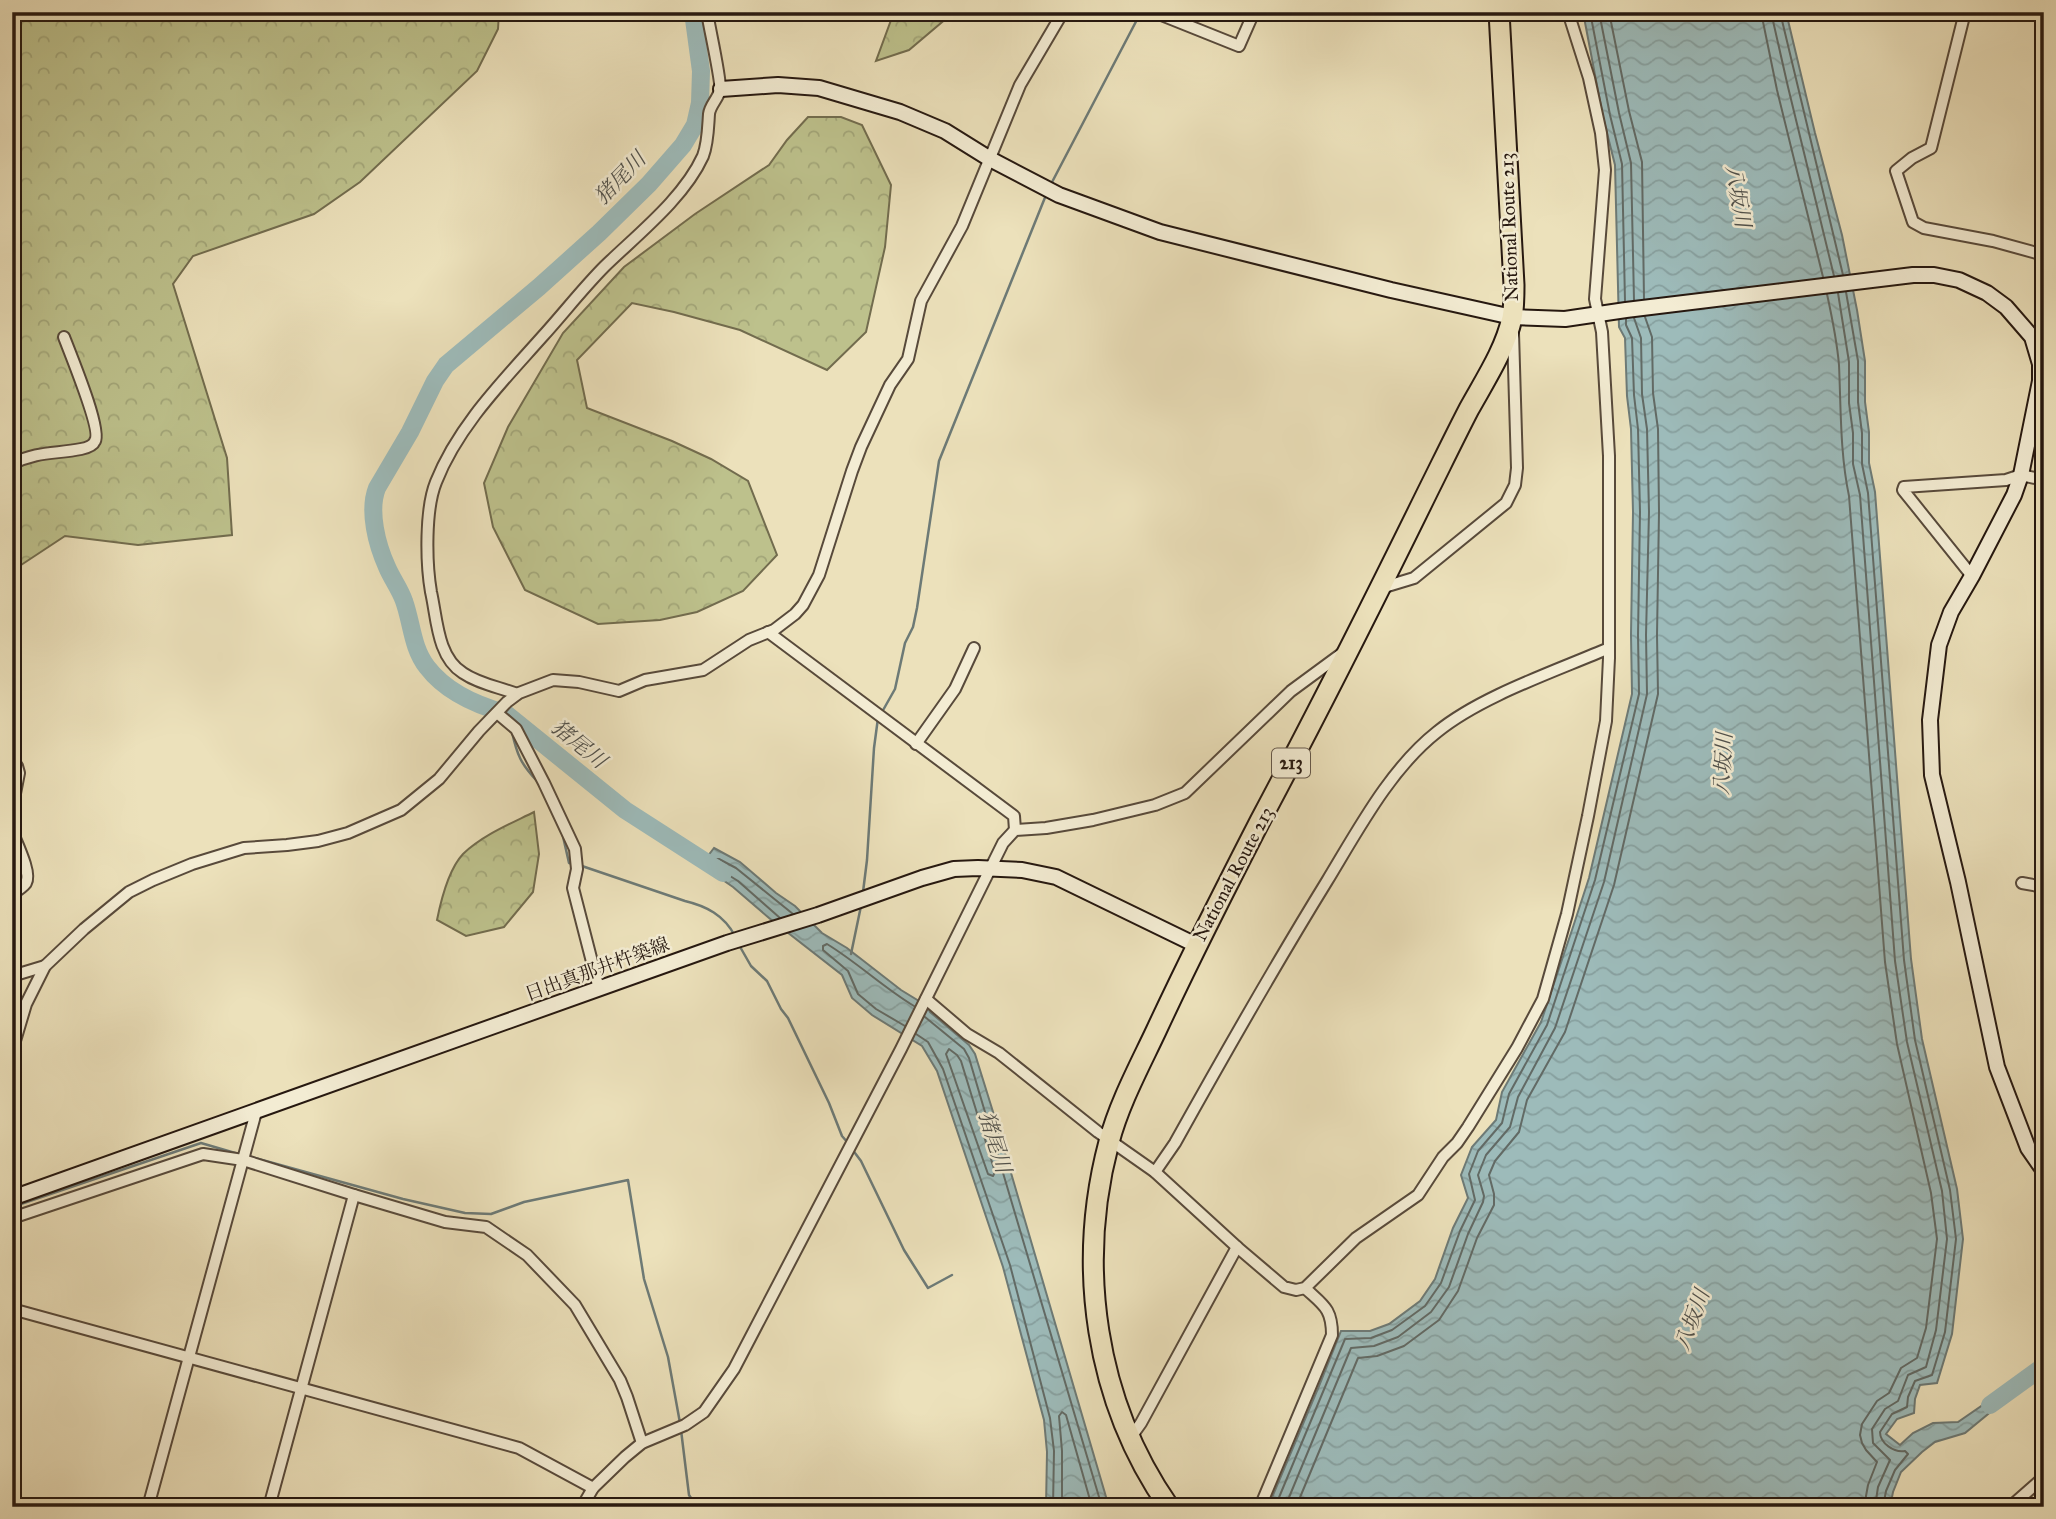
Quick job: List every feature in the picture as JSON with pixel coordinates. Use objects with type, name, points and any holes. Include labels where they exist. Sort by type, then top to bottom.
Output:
[{"type":"highway","name":"National Route 213","points":[[1170,1507],[1142,1463],[1107,1376],[1095,1308],[1092,1261],[1094,1231],[1110,1141],[1129,1089],[1196,945],[1352,647],[1464,419],[1499,354],[1512,317],[1514,285],[1499,12]]},
{"type":"street","points":[[517,694],[462,673],[445,652],[428,572],[430,509],[435,484],[449,454],[468,424],[603,269],[662,212],[688,180],[703,155],[708,134],[709,110],[721,89],[708,12]]},
{"type":"street","points":[[12,1051],[26,1004],[45,966],[84,929],[130,892],[192,864],[244,848],[318,841],[348,833],[401,810],[439,779],[479,731],[517,694],[553,680],[579,682],[619,691],[645,680],[703,670],[749,640],[774,630],[795,614],[812,591],[862,447],[890,385],[908,359],[921,301],[962,226],[1020,85],[1063,12]]},
{"type":"street","points":[[1154,12],[1239,46],[1254,12]]},
{"type":"street","points":[[926,999],[967,1034],[999,1053],[1110,1141],[1155,1172],[1284,1287],[1296,1290],[1305,1288],[1356,1238],[1418,1195],[1443,1157],[1468,1127],[1517,1048],[1543,999],[1567,914],[1606,721],[1609,648],[1609,456],[1602,332],[1595,299],[1605,170],[1601,133],[1589,78],[1568,12]]},
{"type":"street","points":[[1965,12],[1931,148],[1896,170],[1913,222],[1924,228],[1993,241],[2044,255]]},
{"type":"street","points":[[721,89],[778,85],[819,88],[911,117],[944,131],[1059,195],[1160,232],[1391,290],[1512,317],[1565,319],[1913,275],[1934,275],[1959,280],[1987,293],[2038,333],[2040,382],[2021,475],[2014,495],[1951,612],[1939,645],[1930,720],[1932,775],[1958,882],[1997,1067],[2028,1149],[2044,1171]]},
{"type":"street","points":[[1381,588],[1414,578],[1506,503],[1515,485],[1517,468],[1512,317]]},
{"type":"street","points":[[12,464],[45,452],[82,449],[96,440],[93,417],[64,337]]},
{"type":"street","points":[[1972,576],[1903,490],[1904,487],[2006,480],[2021,475],[2044,480]]},
{"type":"street","points":[[768,632],[1014,816],[1015,831]]},
{"type":"street","points":[[582,1507],[593,1488],[642,1443],[680,1428],[704,1412],[734,1369],[901,1049],[1003,843],[1015,831],[1093,820],[1155,805],[1185,793],[1292,691],[1352,647]]},
{"type":"street","points":[[916,744],[956,689],[974,648]]},
{"type":"street","points":[[1155,1172],[1175,1143],[1283,953],[1371,808],[1414,752],[1451,721],[1496,697],[1609,648]]},
{"type":"street","points":[[497,713],[516,729],[575,849],[577,869],[573,888],[599,989]]},
{"type":"street","points":[[12,763],[17,766],[19,773],[12,809]]},
{"type":"street","points":[[12,831],[28,879],[26,884],[12,894]]},
{"type":"street","name":"日出真那井杵築線","points":[[12,1198],[727,943],[954,869],[1022,870],[1056,877],[1196,945]]},
{"type":"street","points":[[2022,883],[2044,887]]},
{"type":"street","points":[[12,976],[45,966]]},
{"type":"street","points":[[12,1083],[15,1125],[12,1165]]},
{"type":"street","points":[[148,1507],[256,1112]]},
{"type":"street","points":[[12,1218],[195,1155],[245,1154],[354,1195],[445,1222],[486,1227],[527,1255],[570,1298],[620,1380],[642,1443]]},
{"type":"street","points":[[269,1507],[354,1195]]},
{"type":"street","points":[[1131,1437],[1237,1247]]},
{"type":"street","points":[[1260,1507],[1332,1335],[1332,1319],[1328,1310],[1305,1288]]},
{"type":"street","points":[[12,1309],[519,1448],[593,1488]]},
{"type":"street","points":[[2010,1507],[2044,1477]]},
{"type":"green space","points":[[12,12],[499,12],[498,29],[477,71],[360,182],[314,214],[193,256],[173,284],[227,458],[232,535],[138,545],[65,536],[12,571]]},
{"type":"green space","points":[[894,12],[954,12],[909,50],[876,61]]},
{"type":"green space","points":[[808,117],[841,117],[862,125],[891,185],[885,247],[866,332],[827,370],[740,330],[632,303],[577,360],[587,408],[672,441],[711,459],[748,481],[777,555],[743,591],[697,612],[660,620],[598,624],[525,590],[493,527],[484,483],[508,427],[563,333],[624,267],[695,214],[769,165]]},
{"type":"green space","points":[[534,812],[539,854],[533,892],[504,927],[466,936],[437,920],[450,876],[463,854],[488,836]]},
{"type":"water","name":"八坂川","points":[[1583,12],[1786,12],[1842,235],[1865,361],[1869,463],[1875,492],[1911,959],[1922,1039],[1957,1189],[1963,1239],[1952,1334],[1937,1383],[1920,1385],[1914,1413],[1897,1419],[1886,1434],[1900,1445],[1913,1433],[1933,1423],[1958,1422],[2006,1389],[2010,1396],[1965,1433],[1935,1442],[1922,1452],[1901,1472],[1890,1507],[1268,1507],[1341,1331],[1370,1331],[1389,1324],[1420,1301],[1435,1279],[1453,1228],[1468,1198],[1461,1175],[1472,1147],[1496,1120],[1502,1092],[1541,1022],[1572,930],[1589,878],[1632,694],[1631,429],[1625,338],[1619,327],[1615,165]]},
{"type":"water","points":[[714,848],[740,862],[795,906],[822,933],[927,1006],[930,1012],[969,1045],[975,1054],[1109,1507],[1046,1507],[1047,1452],[1044,1420],[1003,1267],[937,1071],[922,1046],[872,1015],[852,998],[842,975],[733,887],[701,865]]},
{"type":"waterway","name":"猪尾川","points":[[693,12],[701,71],[700,103],[695,125],[683,145],[649,184],[599,233],[446,365],[377,488],[373,507],[380,549],[404,601],[418,652],[435,676],[462,696],[505,713],[625,810],[723,873]]},
{"type":"waterway","points":[[1050,186],[1141,12]]},
{"type":"waterway","points":[[882,712],[895,689],[905,643],[913,627],[939,461],[1046,195]]},
{"type":"waterway","points":[[863,892],[878,718]]},
{"type":"waterway","points":[[512,732],[520,759],[537,781]]},
{"type":"waterway","points":[[562,832],[569,863],[573,864]]},
{"type":"waterway","points":[[579,865],[707,909],[726,922],[735,936]]},
{"type":"waterway","points":[[851,954],[861,906]]},
{"type":"waterway","points":[[739,945],[751,966],[767,981],[788,1018],[842,1136],[848,1143]]},
{"type":"waterway","points":[[12,1207],[201,1143],[242,1155]]},
{"type":"waterway","points":[[852,1149],[861,1161],[904,1250],[928,1288],[952,1275]]},
{"type":"waterway","points":[[255,1158],[403,1199],[465,1213],[491,1214],[524,1202],[628,1180],[644,1279],[668,1357],[680,1423]]},
{"type":"waterway","points":[[1990,1405],[2044,1366]]},
{"type":"waterway","points":[[681,1430],[689,1495],[697,1507]]}]
